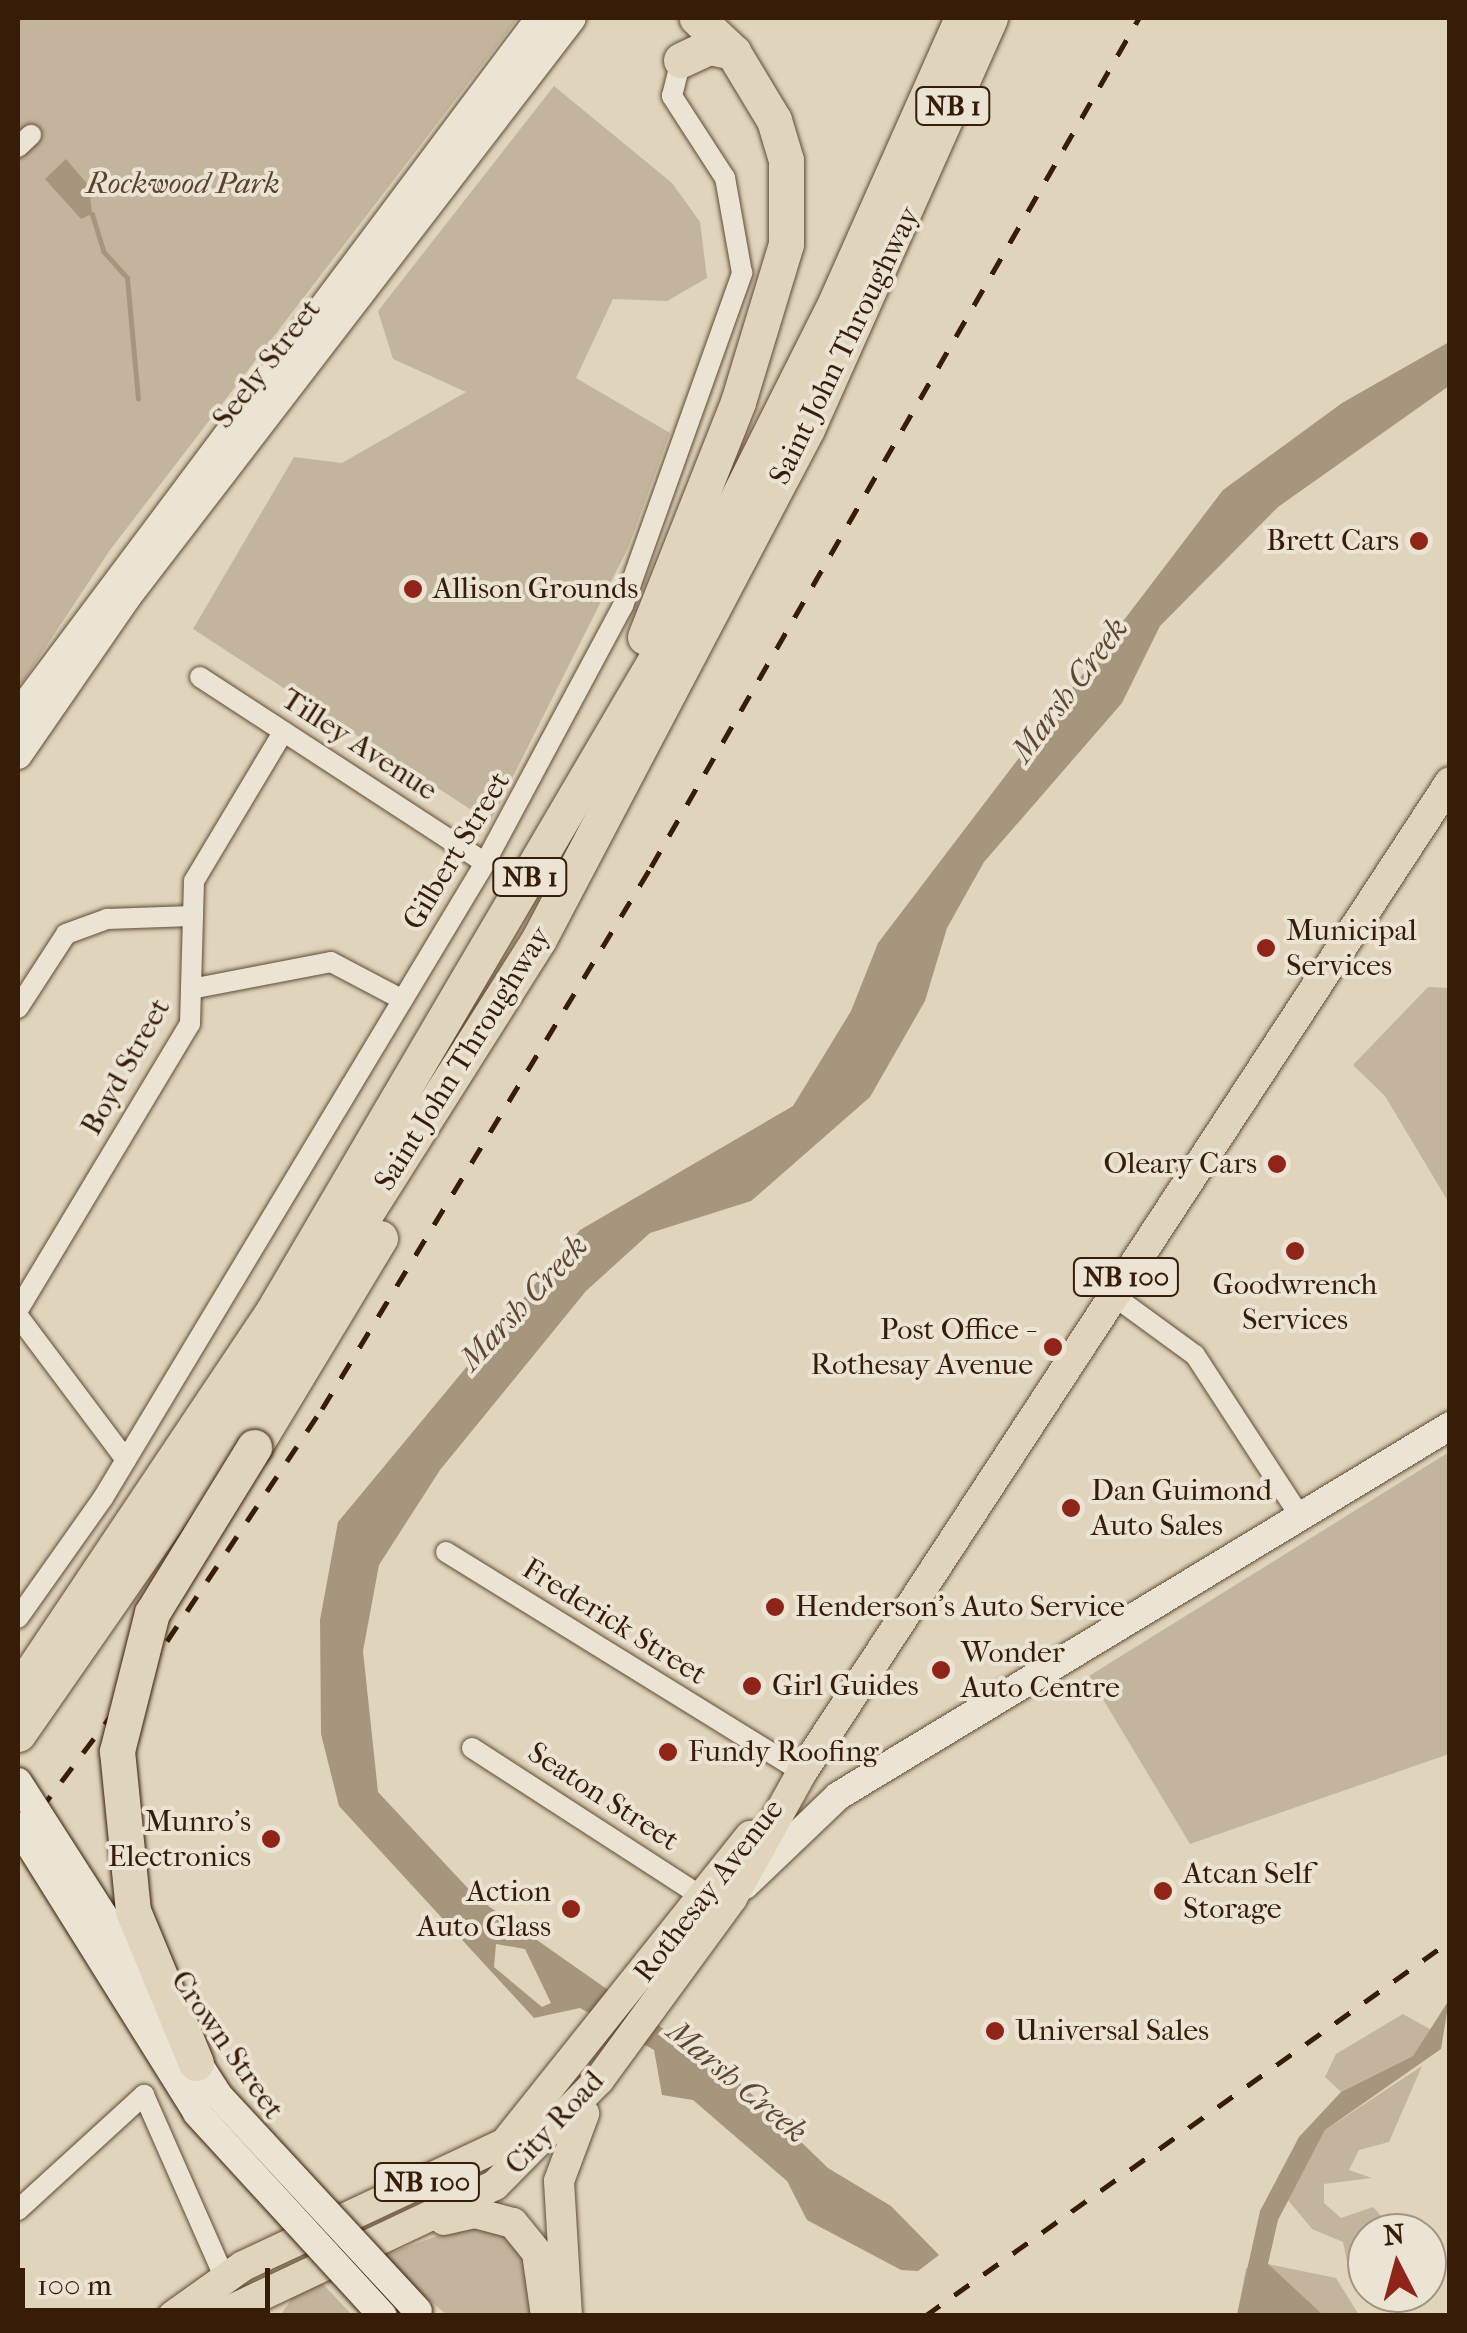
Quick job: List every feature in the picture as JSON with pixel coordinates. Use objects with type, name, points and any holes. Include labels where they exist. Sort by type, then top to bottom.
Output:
[{"type":"highway","points":[[552,836],[686,542],[777,284],[786,160],[774,120],[732,52],[697,18]]},
{"type":"highway","name":"Saint John Throughway","points":[[18,1692],[200,1428],[552,836],[715,548],[962,18]]},
{"type":"highway","name":"Saint John Throughway","points":[[18,1734],[224,1438],[539,939],[742,560],[917,195],[990,18]]},
{"type":"highway","points":[[917,195],[1006,18]]},
{"type":"highway","points":[[680,60],[710,47],[732,52]]},
{"type":"highway","points":[[196,2063],[133,1911],[116,1752],[152,1613],[438,1142],[539,939]]},
{"type":"main road","name":"Seely Street","points":[[18,715],[540,18]]},
{"type":"main road","name":"Seely Street","points":[[18,755],[127,597],[572,18]]},
{"type":"main road","points":[[680,60],[684,18]]},
{"type":"main road","name":"NB 100","points":[[802,1772],[1450,782]]},
{"type":"main road","points":[[717,1898],[838,1796],[1450,1426]]},
{"type":"main road","points":[[802,1772],[838,1796]]},
{"type":"main road","name":"Rothesay Avenue","points":[[606,2047],[717,1898],[802,1772]]},
{"type":"main road","name":"Crown Street","points":[[18,1782],[196,2063],[284,2176],[420,2314]]},
{"type":"main road","name":"Crown Street","points":[[18,1826],[198,2113],[383,2316]]},
{"type":"main road","name":"City Road","points":[[239,2310],[495,2185],[599,2080],[606,2047]]},
{"type":"main road","name":"City Road","points":[[172,2316],[224,2276],[460,2167],[520,2130],[606,2047]]},
{"type":"main road","points":[[567,2316],[561,2163],[599,2080]]},
{"type":"main road","points":[[460,2167],[495,2185],[545,2228],[566,2273]]},
{"type":"main road","points":[[384,2236],[497,2215],[537,2253],[546,2316]]},
{"type":"main road","points":[[224,2276],[239,2310]]},
{"type":"street","name":"Gilbert Street","points":[[18,1618],[126,1460],[485,863],[623,606],[739,292],[741,238],[725,178],[672,96],[680,60]]},
{"type":"street","name":"Tilley Avenue","points":[[200,677],[485,863]]},
{"type":"street","name":"Boyd Street","points":[[18,1313],[190,1024],[196,988],[192,916],[196,876],[284,732]]},
{"type":"street","points":[[18,1008],[66,934],[107,918],[192,916]]},
{"type":"street","points":[[196,988],[332,962],[403,1000]]},
{"type":"street","points":[[1114,1296],[1194,1355],[1300,1516]]},
{"type":"street","points":[[18,1313],[126,1460]]},
{"type":"street","name":"Frederick Street","points":[[446,1552],[802,1772]]},
{"type":"street","name":"Seaton Street","points":[[472,1748],[717,1898]]},
{"type":"street","points":[[18,2210],[144,2096],[224,2276]]},
{"type":"green space","name":"Rockwood Park","points":[[18,18],[518,18],[110,550],[18,689]]},
{"type":"green space","name":"Allison Grounds","points":[[554,86],[672,183],[700,222],[707,278],[667,301],[613,299],[576,378],[670,433],[628,548],[490,822],[193,629],[294,457],[342,463],[466,392],[393,359],[378,311]]},
{"type":"green space","points":[[1428,987],[1449,988],[1449,1203],[1385,1096],[1353,1065]]},
{"type":"green space","points":[[1449,1452],[1449,1754],[1190,1844],[1089,1676]]},
{"type":"green space","points":[[1403,2014],[1435,2032],[1413,2056],[1341,2092],[1325,2077],[1336,2054]]},
{"type":"green space","points":[[1422,2066],[1389,2142],[1359,2150],[1349,2170],[1372,2178],[1324,2184],[1324,2203],[1341,2218],[1347,2216],[1347,2261],[1343,2242],[1312,2229],[1288,2200],[1325,2130]]},
{"type":"green space","points":[[1373,2207],[1379,2213],[1356,2213]]},
{"type":"green space","points":[[465,2226],[494,2227],[522,2249],[533,2315],[447,2315],[379,2257]]},
{"type":"green space","points":[[1268,2264],[1336,2278],[1347,2296],[1347,2313],[1359,2315],[1237,2315],[1246,2268]]},
{"type":"green space","points":[[322,2283],[352,2315],[280,2316],[293,2297]]},
{"type":"water","points":[[66,159],[89,186],[92,214],[81,219],[45,179]]},
{"type":"water","name":"Marsh Creek","points":[[1449,342],[1449,386],[1278,507],[1160,626],[1122,703],[984,862],[947,928],[925,1001],[870,1097],[751,1201],[650,1233],[586,1291],[440,1470],[379,1565],[363,1651],[378,1792],[477,1898],[738,2081],[828,2168],[891,2206],[939,2255],[918,2271],[901,2270],[807,2220],[787,2181],[693,2100],[662,2095],[654,2050],[580,2008],[534,2018],[339,1806],[321,1734],[320,1620],[338,1522],[580,1230],[793,1106],[851,1011],[878,943],[1223,490],[1342,403]],"holes":[[[496,1944],[525,1949],[551,2003],[542,2007],[494,1967]]]},
{"type":"water","points":[[1449,2000],[1441,2049],[1325,2130],[1278,2220],[1268,2264],[1323,2315],[1237,2315],[1260,2211],[1299,2137],[1341,2092],[1413,2056]]},
{"type":"waterway","points":[[92,214],[103,251],[127,278],[138,399]]},
{"type":"railway","points":[[18,1839],[167,1641],[322,1409],[651,867],[1139,18]]},
{"type":"railway","points":[[925,2316],[1450,1941]]},
{"type":"place","name":"Brett Cars","points":[[1419,541]]},
{"type":"place","name":"Allison Grounds","points":[[413,589]]},
{"type":"place","name":"Municipal Services","points":[[1266,948]]},
{"type":"place","name":"Oleary Cars","points":[[1277,1164]]},
{"type":"place","name":"Goodwrench Services","points":[[1295,1251]]},
{"type":"place","name":"Post Office - Rothesay Avenue","points":[[1053,1347]]},
{"type":"place","name":"Dan Guimond Auto Sales","points":[[1071,1508]]},
{"type":"place","name":"Henderson's Auto Service","points":[[775,1607]]},
{"type":"place","name":"Wonder Auto Centre","points":[[941,1670]]},
{"type":"place","name":"Girl Guides","points":[[752,1686]]},
{"type":"place","name":"Fundy Roofing","points":[[668,1752]]},
{"type":"place","name":"Munro's Electronics","points":[[271,1839]]},
{"type":"place","name":"Atcan Self Storage","points":[[1163,1891]]},
{"type":"place","name":"Action Auto Glass","points":[[571,1909]]},
{"type":"place","name":"Universal Sales","points":[[995,2031]]}]
